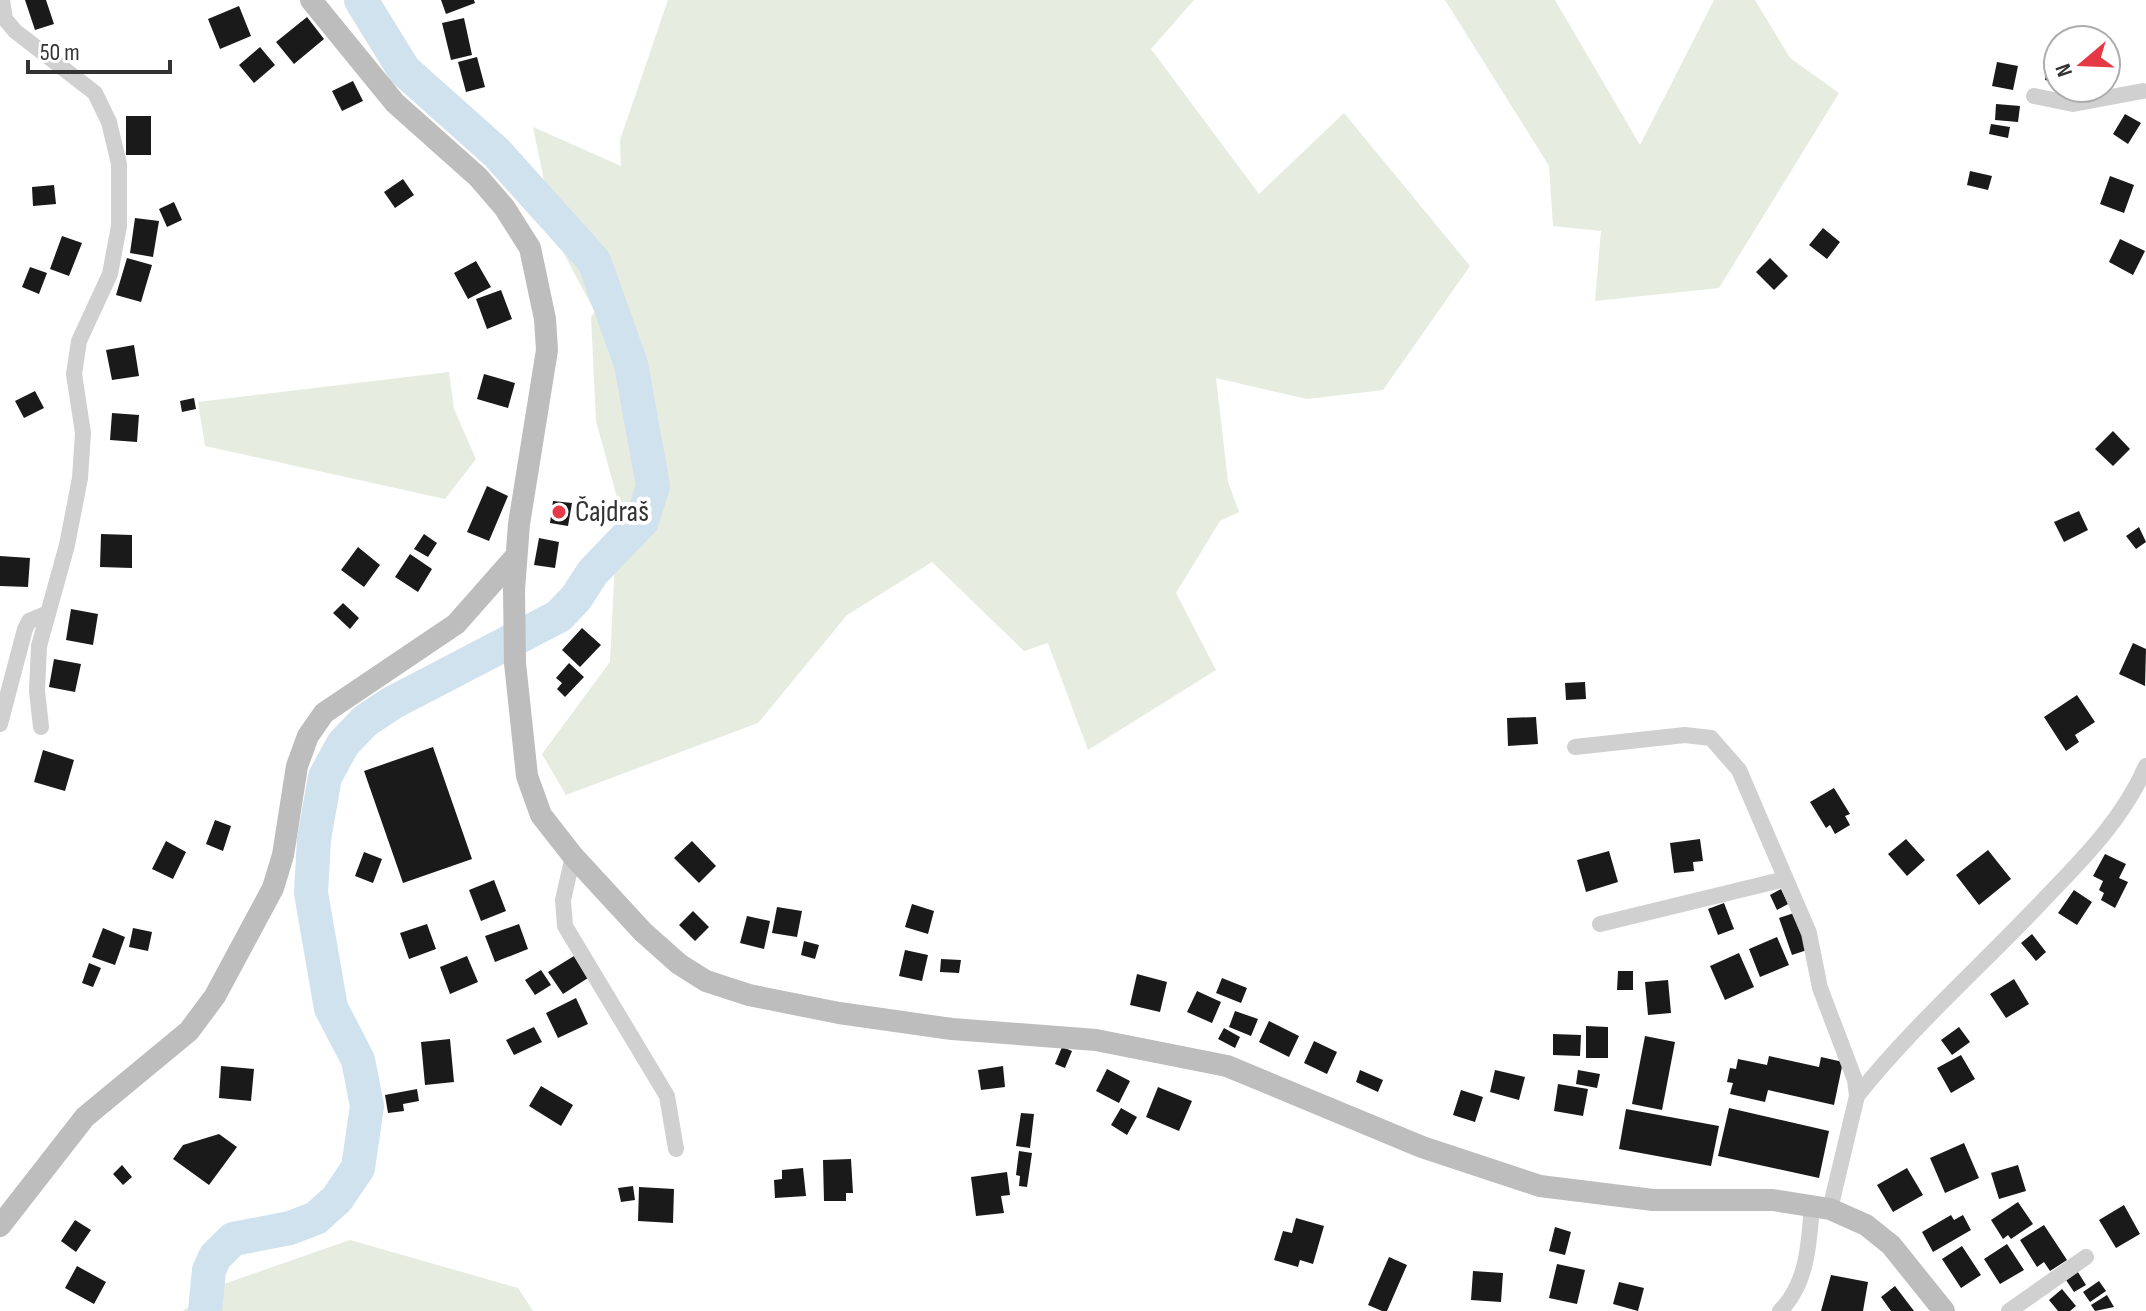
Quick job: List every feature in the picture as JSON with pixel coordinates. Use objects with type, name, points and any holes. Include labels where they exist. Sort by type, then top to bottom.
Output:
[{"type":"main road","points":[[311,0],[395,103],[478,177],[504,207],[530,248],[545,319],[547,350],[516,556],[513,629],[527,776],[541,815],[573,856],[643,932],[679,964],[706,981],[749,995],[952,1029],[1120,1043],[1227,1066],[1422,1147],[1540,1186],[1653,1200],[1725,1197],[1821,1207],[1866,1225],[1891,1245],[1944,1311]]},
{"type":"main road","points":[[0,1226],[85,1117],[189,1031],[215,996],[273,888],[283,855],[297,766],[308,736],[324,713],[456,624],[516,556]]},
{"type":"street","points":[[2,0],[5,19],[15,31],[95,93],[109,122],[119,164],[119,226],[110,274],[79,341],[74,374],[83,433],[80,478],[67,545],[39,646],[41,727]]},
{"type":"street","points":[[2034,96],[2073,104],[2145,93]]},
{"type":"street","points":[[0,724],[25,629],[29,621],[41,613],[46,614]]},
{"type":"street","points":[[1575,747],[1685,735],[1711,738],[1739,770],[1809,933],[1824,1002],[1855,1080],[1857,1096]]},
{"type":"street","points":[[1780,1311],[1790,1301],[1802,1277],[1857,1096],[1893,1051],[1976,972],[2098,842],[2146,766]]},
{"type":"street","points":[[573,856],[563,900],[565,926],[667,1096],[676,1149]]},
{"type":"street","points":[[1600,924],[1785,879]]},
{"type":"street","points":[[2009,1311],[2086,1257]]},
{"type":"shaded area","points":[[668,0],[1194,0],[1151,49],[1259,194],[1344,113],[1470,266],[1383,390],[1307,399],[1216,378],[1228,482],[1239,512],[1220,521],[1176,593],[1216,670],[1088,750],[1048,643],[1024,651],[932,562],[847,615],[758,723],[566,795],[542,754],[610,662],[618,501],[596,421],[591,317],[595,312],[556,239],[533,127],[621,166],[620,140]]},
{"type":"shaded area","points":[[1445,0],[1555,0],[1640,145],[1714,0],[1755,0],[1790,58],[1839,93],[1719,288],[1595,301],[1601,231],[1553,226],[1549,166]]},
{"type":"shaded area","points":[[449,372],[454,409],[476,459],[445,499],[205,446],[198,402]]},
{"type":"shaded area","points":[[350,1240],[518,1288],[533,1311],[183,1311],[215,1287]]},
{"type":"building","points":[[25,0],[46,0],[54,24],[35,30]]},
{"type":"building","points":[[441,0],[474,0],[475,3],[446,14]]},
{"type":"building","points":[[239,6],[251,36],[220,49],[208,19]]},
{"type":"building","points":[[307,17],[324,39],[294,64],[276,42]]},
{"type":"building","points":[[464,18],[472,55],[451,60],[442,23]]},
{"type":"building","points":[[260,47],[275,65],[254,83],[239,65]]},
{"type":"building","points":[[477,57],[485,87],[466,92],[458,62]]},
{"type":"building","points":[[1997,62],[2018,66],[2013,90],[1992,86]]},
{"type":"building","points":[[353,81],[363,101],[342,111],[332,91]]},
{"type":"building","points":[[1996,104],[2020,106],[2018,122],[1995,120]]},
{"type":"building","points":[[2125,114],[2141,123],[2128,144],[2113,134]]},
{"type":"building","points":[[126,116],[151,116],[151,155],[126,155]]},
{"type":"building","points":[[1991,124],[2010,127],[2008,138],[1989,134]]},
{"type":"building","points":[[1970,171],[1992,176],[1988,190],[1967,185]]},
{"type":"building","points":[[2110,176],[2134,185],[2124,213],[2100,204]]},
{"type":"building","points":[[403,179],[414,195],[395,208],[384,192]]},
{"type":"building","points":[[54,185],[56,204],[33,206],[32,187]]},
{"type":"building","points":[[174,202],[182,220],[167,227],[159,209]]},
{"type":"building","points":[[135,218],[159,221],[153,257],[130,253]]},
{"type":"building","points":[[1823,228],[1840,242],[1827,259],[1809,245]]},
{"type":"building","points":[[62,236],[82,243],[69,276],[50,269]]},
{"type":"building","points":[[2120,239],[2145,251],[2133,275],[2109,262]]},
{"type":"building","points":[[127,258],[152,265],[141,302],[116,295]]},
{"type":"building","points":[[1770,258],[1788,276],[1774,290],[1756,272]]},
{"type":"building","points":[[476,261],[491,287],[468,299],[454,273]]},
{"type":"building","points":[[30,267],[47,273],[39,294],[22,287]]},
{"type":"building","points":[[501,290],[512,319],[487,329],[476,299]]},
{"type":"building","points":[[134,345],[139,376],[112,380],[106,350]]},
{"type":"building","points":[[484,374],[515,383],[508,408],[477,399]]},
{"type":"building","points":[[35,391],[44,408],[24,418],[15,401]]},
{"type":"building","points":[[194,398],[196,409],[182,412],[180,401]]},
{"type":"building","points":[[112,413],[139,415],[137,442],[110,440]]},
{"type":"building","points":[[2113,431],[2130,449],[2113,466],[2095,449]]},
{"type":"building","points":[[487,486],[508,496],[489,541],[467,532]]},
{"type":"building","points":[[553,501],[572,503],[568,526],[550,523]]},
{"type":"building","points":[[2079,511],[2088,530],[2064,542],[2054,522]]},
{"type":"building","points":[[2139,527],[2146,542],[2136,549],[2126,536]]},
{"type":"building","points":[[101,534],[132,535],[132,568],[100,567]]},
{"type":"building","points":[[424,534],[437,543],[428,557],[414,549]]},
{"type":"building","points":[[539,538],[559,542],[555,568],[534,565]]},
{"type":"building","points":[[358,547],[380,565],[364,587],[341,570]]},
{"type":"building","points":[[410,554],[432,569],[418,592],[395,577]]},
{"type":"building","points":[[0,556],[30,558],[28,587],[0,586]]},
{"type":"building","points":[[343,603],[359,618],[350,629],[333,613]]},
{"type":"building","points":[[71,609],[98,614],[93,645],[66,640]]},
{"type":"building","points":[[582,628],[601,645],[580,667],[562,650]]},
{"type":"building","points":[[2133,643],[2146,649],[2145,686],[2119,674]]},
{"type":"building","points":[[54,659],[81,664],[75,692],[49,687]]},
{"type":"building","points":[[569,663],[584,677],[565,697],[557,689],[562,683],[556,678]]},
{"type":"building","points":[[1585,682],[1586,699],[1566,700],[1565,683]]},
{"type":"building","points":[[2077,695],[2095,722],[2075,735],[2079,742],[2066,751],[2044,717]]},
{"type":"building","points":[[1536,717],[1538,744],[1508,746],[1507,718]]},
{"type":"building","points":[[433,747],[472,859],[403,883],[364,771]]},
{"type":"building","points":[[43,750],[74,760],[65,791],[34,782]]},
{"type":"building","points":[[1834,788],[1850,814],[1845,816],[1850,825],[1835,834],[1830,825],[1826,828],[1810,802]]},
{"type":"building","points":[[215,820],[231,826],[223,851],[206,844]]},
{"type":"building","points":[[1700,839],[1703,861],[1693,862],[1694,871],[1674,873],[1670,843]]},
{"type":"building","points":[[1906,839],[1925,860],[1907,876],[1888,854]]},
{"type":"building","points":[[166,841],[186,852],[173,879],[152,869]]},
{"type":"building","points":[[692,841],[716,866],[699,883],[674,858]]},
{"type":"building","points":[[1988,850],[2011,879],[1979,905],[1956,875]]},
{"type":"building","points":[[1609,851],[1618,882],[1586,892],[1577,860]]},
{"type":"building","points":[[364,852],[382,859],[373,883],[355,876]]},
{"type":"building","points":[[2105,854],[2126,864],[2119,878],[2128,882],[2115,908],[2101,900],[2104,893],[2099,890],[2103,881],[2093,876]]},
{"type":"building","points":[[494,880],[506,911],[481,921],[469,890]]},
{"type":"building","points":[[1781,889],[1788,904],[1777,910],[1770,895]]},
{"type":"building","points":[[2074,890],[2092,902],[2077,925],[2058,913]]},
{"type":"building","points":[[1724,903],[1734,929],[1718,935],[1708,909]]},
{"type":"building","points":[[912,904],[934,911],[928,934],[905,927]]},
{"type":"building","points":[[777,907],[802,911],[797,937],[772,933]]},
{"type":"building","points":[[693,911],[709,927],[695,941],[679,925]]},
{"type":"building","points":[[1794,913],[1807,950],[1792,955],[1779,918]]},
{"type":"building","points":[[747,916],[770,921],[764,949],[740,943]]},
{"type":"building","points":[[427,924],[436,949],[409,959],[400,933]]},
{"type":"building","points":[[519,924],[528,949],[495,962],[485,936]]},
{"type":"building","points":[[103,928],[125,937],[115,965],[92,957]]},
{"type":"building","points":[[133,928],[152,932],[148,951],[129,947]]},
{"type":"building","points":[[2032,934],[2046,952],[2036,961],[2021,943]]},
{"type":"building","points":[[1777,937],[1789,965],[1760,977],[1749,949]]},
{"type":"building","points":[[804,941],[819,945],[815,959],[801,955]]},
{"type":"building","points":[[905,950],[928,955],[922,981],[899,976]]},
{"type":"building","points":[[1739,953],[1754,987],[1725,1000],[1710,966]]},
{"type":"building","points":[[467,956],[478,982],[450,994],[440,967]]},
{"type":"building","points":[[574,956],[588,978],[563,994],[548,972]]},
{"type":"building","points":[[941,959],[961,960],[959,973],[940,972]]},
{"type":"building","points":[[89,963],[101,968],[93,987],[82,983]]},
{"type":"building","points":[[541,970],[551,985],[535,995],[525,980]]},
{"type":"building","points":[[1618,971],[1633,971],[1633,990],[1617,990]]},
{"type":"building","points":[[1137,974],[1167,982],[1160,1012],[1130,1005]]},
{"type":"building","points":[[1222,978],[1247,988],[1241,1003],[1216,993]]},
{"type":"building","points":[[2014,979],[2029,1004],[2006,1018],[1990,994]]},
{"type":"building","points":[[1668,980],[1671,1013],[1648,1015],[1645,982]]},
{"type":"building","points":[[1197,991],[1221,1002],[1212,1023],[1187,1012]]},
{"type":"building","points":[[576,998],[588,1024],[558,1038],[546,1013]]},
{"type":"building","points":[[1235,1011],[1258,1019],[1251,1036],[1229,1027]]},
{"type":"building","points":[[1269,1021],[1299,1036],[1289,1057],[1259,1042]]},
{"type":"building","points":[[1586,1026],[1608,1027],[1608,1058],[1586,1058]]},
{"type":"building","points":[[534,1027],[542,1042],[514,1055],[506,1040]]},
{"type":"building","points":[[1959,1027],[1970,1042],[1952,1055],[1941,1040]]},
{"type":"building","points":[[1224,1028],[1240,1037],[1235,1048],[1218,1039]]},
{"type":"building","points":[[1553,1034],[1581,1035],[1580,1056],[1553,1055]]},
{"type":"building","points":[[1645,1036],[1675,1042],[1662,1110],[1632,1104]]},
{"type":"building","points":[[450,1039],[454,1082],[425,1085],[421,1042]]},
{"type":"building","points":[[1314,1041],[1337,1052],[1327,1074],[1304,1063]]},
{"type":"building","points":[[1062,1047],[1072,1051],[1065,1068],[1055,1064]]},
{"type":"building","points":[[1961,1055],[1975,1079],[1951,1093],[1937,1068]]},
{"type":"building","points":[[1769,1056],[1819,1067],[1821,1057],[1843,1062],[1834,1105],[1768,1090],[1765,1102],[1730,1094],[1733,1083],[1727,1082],[1730,1068],[1736,1069],[1738,1059],[1767,1065]]},
{"type":"building","points":[[221,1066],[254,1069],[251,1101],[219,1098]]},
{"type":"building","points":[[1003,1066],[1005,1087],[981,1090],[978,1070]]},
{"type":"building","points":[[1107,1069],[1130,1081],[1119,1103],[1096,1091]]},
{"type":"building","points":[[1360,1070],[1383,1080],[1378,1092],[1356,1082]]},
{"type":"building","points":[[1495,1070],[1525,1077],[1519,1100],[1490,1092]]},
{"type":"building","points":[[1578,1070],[1600,1074],[1597,1088],[1576,1084]]},
{"type":"building","points":[[1558,1084],[1588,1089],[1583,1116],[1554,1111]]},
{"type":"building","points":[[541,1086],[573,1105],[561,1126],[529,1106]]},
{"type":"building","points":[[1158,1087],[1192,1101],[1179,1131],[1146,1117]]},
{"type":"building","points":[[417,1089],[419,1101],[403,1104],[404,1111],[388,1113],[385,1095]]},
{"type":"building","points":[[1461,1090],[1483,1097],[1475,1122],[1453,1115]]},
{"type":"building","points":[[1121,1108],[1137,1117],[1127,1135],[1111,1125]]},
{"type":"building","points":[[1729,1108],[1829,1131],[1819,1178],[1718,1156]]},
{"type":"building","points":[[1626,1109],[1719,1126],[1711,1166],[1619,1149]]},
{"type":"building","points":[[1021,1113],[1034,1114],[1030,1148],[1016,1146]]},
{"type":"building","points":[[219,1134],[237,1147],[209,1185],[173,1159],[183,1145]]},
{"type":"building","points":[[1964,1143],[1979,1178],[1945,1193],[1930,1158]]},
{"type":"building","points":[[1019,1151],[1032,1153],[1027,1187],[1019,1186],[1020,1176],[1016,1175]]},
{"type":"building","points":[[851,1159],[853,1193],[846,1193],[846,1201],[824,1201],[823,1160]]},
{"type":"building","points":[[122,1165],[132,1177],[123,1185],[113,1174]]},
{"type":"building","points":[[2018,1165],[2026,1191],[1999,1199],[1991,1173]]},
{"type":"building","points":[[803,1168],[806,1196],[775,1198],[774,1180],[782,1179],[782,1170]]},
{"type":"building","points":[[1907,1168],[1923,1195],[1893,1212],[1877,1185]]},
{"type":"building","points":[[1007,1172],[1010,1195],[1001,1196],[1004,1213],[976,1216],[971,1177]]},
{"type":"building","points":[[633,1186],[635,1200],[621,1202],[618,1188]]},
{"type":"building","points":[[639,1187],[674,1189],[673,1223],[638,1221]]},
{"type":"building","points":[[2018,1202],[2033,1224],[2011,1239],[2008,1235],[2003,1239],[1991,1220]]},
{"type":"building","points":[[2124,1205],[2140,1234],[2116,1248],[2099,1220]]},
{"type":"building","points":[[1951,1215],[1954,1220],[1963,1215],[1971,1230],[1933,1252],[1922,1232]]},
{"type":"building","points":[[1296,1218],[1324,1226],[1313,1264],[1300,1260],[1298,1267],[1274,1260],[1283,1231],[1292,1233]]},
{"type":"building","points":[[75,1220],[91,1230],[76,1252],[61,1241]]},
{"type":"building","points":[[2044,1225],[2067,1260],[2050,1271],[2044,1262],[2037,1267],[2020,1240]]},
{"type":"building","points":[[1555,1227],[1571,1232],[1565,1255],[1549,1251]]},
{"type":"building","points":[[2007,1244],[2024,1270],[2000,1284],[1984,1259]]},
{"type":"building","points":[[1962,1246],[1981,1275],[1961,1288],[1942,1259]]},
{"type":"building","points":[[1389,1257],[1407,1265],[1387,1311],[1382,1311],[1368,1305]]},
{"type":"building","points":[[1557,1264],[1585,1270],[1577,1304],[1549,1298]]},
{"type":"building","points":[[77,1266],[106,1282],[94,1304],[65,1288]]},
{"type":"building","points":[[2076,1269],[2086,1285],[2074,1292],[2064,1277]]},
{"type":"building","points":[[1473,1271],[1503,1273],[1501,1302],[1471,1300]]},
{"type":"building","points":[[1831,1275],[1868,1282],[1863,1311],[1821,1311]]},
{"type":"building","points":[[2099,1281],[2106,1291],[2090,1302],[2083,1292]]},
{"type":"building","points":[[1619,1282],[1644,1288],[1638,1311],[1613,1304]]},
{"type":"building","points":[[1895,1286],[1914,1311],[1891,1311],[1881,1297]]},
{"type":"building","points":[[2062,1289],[2076,1306],[2070,1311],[2058,1311],[2049,1300]]},
{"type":"building","points":[[2107,1295],[2114,1307],[2095,1311],[2091,1305]]},
{"type":"waterway","points":[[205,1311],[209,1270],[215,1257],[233,1239],[290,1228],[316,1218],[337,1199],[358,1168],[367,1106],[358,1060],[331,1008],[311,893],[314,839],[325,777],[343,744],[365,721],[392,703],[559,616],[576,598],[593,572],[642,521],[653,486],[631,364],[594,261],[497,153],[404,70],[361,0]]},
{"type":"place","name":"Čajdraš","points":[[559,512]]}]
